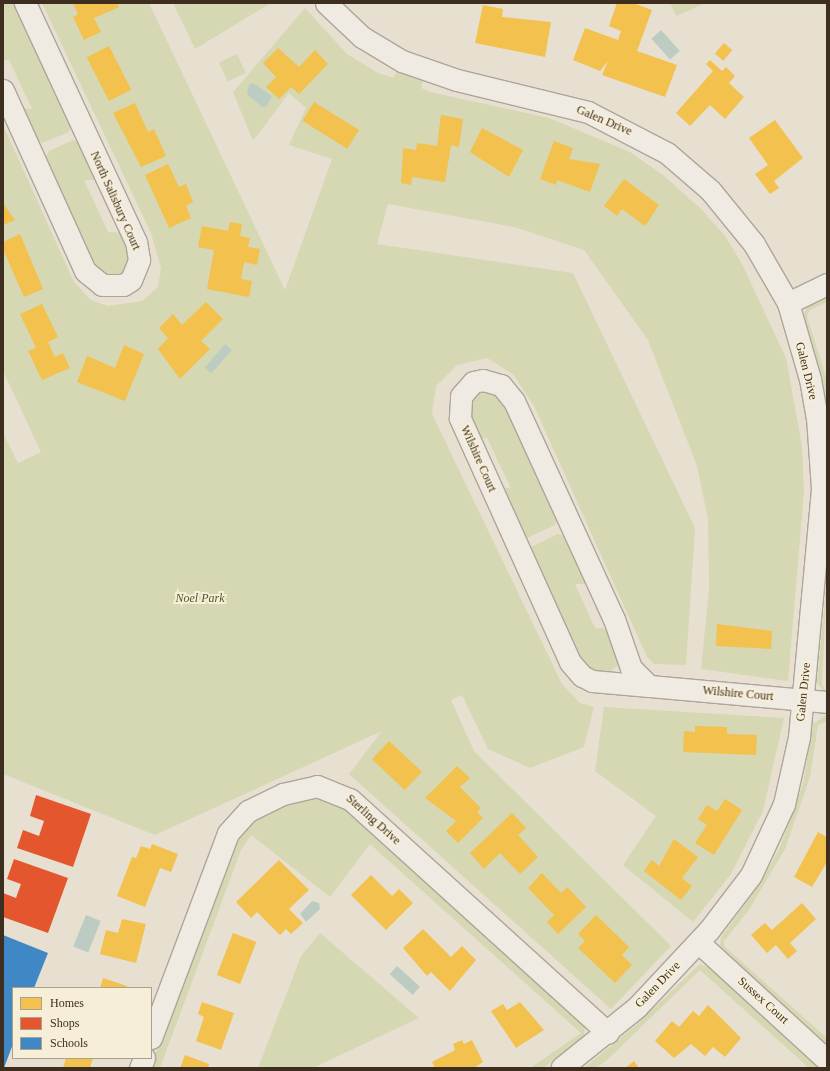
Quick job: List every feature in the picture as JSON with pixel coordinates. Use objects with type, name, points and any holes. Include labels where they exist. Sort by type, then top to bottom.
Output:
[{"type":"street","name":"North Salisbury Court","points":[[3,90],[85,271],[102,285],[123,285],[131,280],[139,260],[136,242],[25,3]]},
{"type":"street","name":"Galen Drive","points":[[326,3],[362,37],[402,61],[457,80],[588,112],[661,149],[710,190],[737,221],[788,303],[810,379],[821,462],[803,700],[793,772],[772,834],[732,902],[698,942],[608,1033],[562,1068]]},
{"type":"street","points":[[788,303],[827,284]]},
{"type":"street","name":"Wilshire Court","points":[[649,686],[631,668],[614,619],[514,401],[493,381],[473,382],[461,396],[460,418],[570,662],[582,676],[592,681],[827,702]]},
{"type":"street","name":"Sterling Drive","points":[[152,1035],[228,833],[248,811],[282,794],[317,786],[350,799],[608,1033]]},
{"type":"street","name":"Sussex Court","points":[[698,942],[827,1060]]},
{"type":"green space","points":[[3,3],[17,3],[72,119],[69,132],[42,143],[30,139],[16,108],[32,109],[9,60],[3,60]]},
{"type":"green space","name":"Noel Park","points":[[42,3],[149,3],[285,290],[332,159],[289,145],[306,108],[289,93],[253,141],[233,92],[305,8],[347,54],[378,73],[393,78],[398,70],[423,81],[421,88],[430,92],[549,118],[630,152],[663,175],[701,209],[726,237],[743,266],[786,358],[802,446],[804,491],[788,681],[701,669],[709,589],[708,519],[697,466],[648,340],[584,250],[514,227],[388,204],[377,244],[573,273],[695,528],[686,665],[654,664],[647,657],[534,406],[513,374],[487,358],[457,365],[436,386],[432,414],[562,684],[580,703],[594,707],[584,747],[530,768],[488,749],[462,695],[451,700],[474,751],[671,946],[611,1009],[349,774],[382,731],[155,835],[3,774],[3,433],[18,463],[41,452],[3,371],[3,125],[74,282],[91,300],[108,306],[142,301],[158,287],[161,268],[151,233]]},
{"type":"green space","points":[[173,3],[271,3],[195,49]]},
{"type":"green space","points":[[670,3],[706,3],[676,16]]},
{"type":"green space","points":[[237,54],[246,73],[228,81],[219,62]]},
{"type":"green space","points":[[73,140],[84,144],[101,180],[84,180],[108,232],[125,233],[131,245],[127,274],[101,279],[42,165],[49,151]]},
{"type":"green space","points":[[827,293],[827,302],[810,310],[807,316],[827,381],[827,418],[803,317],[808,304]]},
{"type":"green space","points":[[478,390],[503,396],[559,513],[555,525],[527,538],[514,533],[494,487],[511,488],[487,438],[471,438],[465,403]]},
{"type":"green space","points":[[558,534],[570,538],[592,584],[575,584],[595,628],[613,629],[620,663],[608,673],[586,673],[527,561],[531,547]]},
{"type":"green space","points":[[827,576],[822,684],[827,694],[817,683]]},
{"type":"green space","points":[[604,707],[784,718],[763,811],[731,874],[693,922],[623,865],[656,816],[595,771]]},
{"type":"green space","points":[[827,715],[827,721],[818,725],[810,777],[785,849],[749,910],[724,941],[724,946],[827,1038],[827,1046],[720,946],[721,937],[760,884],[780,847],[803,784],[813,724]]},
{"type":"green space","points":[[304,798],[319,798],[341,806],[581,1018],[585,1025],[584,1038],[543,1068],[530,1068],[581,1033],[370,844],[330,897],[251,835],[241,850],[160,1068],[150,1068],[242,831],[251,822]]},
{"type":"green space","points":[[320,933],[419,1018],[313,1068],[258,1068],[301,956]]},
{"type":"green space","points":[[700,964],[712,969],[822,1068],[809,1068],[700,970],[606,1061],[596,1068],[584,1068],[635,1026]]},
{"type":"shaded area","points":[[661,30],[680,51],[670,60],[651,39]]},
{"type":"shaded area","points":[[253,83],[272,96],[267,106],[262,107],[247,94],[249,85]]},
{"type":"shaded area","points":[[225,344],[232,350],[211,373],[205,367]]},
{"type":"shaded area","points":[[312,901],[319,903],[320,909],[306,922],[300,914]]},
{"type":"shaded area","points":[[86,915],[101,921],[88,953],[73,947]]},
{"type":"shaded area","points":[[397,966],[420,987],[413,995],[390,974]]},
{"type":"building: Homes","points":[[73,3],[117,3],[119,7],[94,18],[101,32],[84,40],[73,17],[78,14]]},
{"type":"building: Homes","points":[[617,3],[633,3],[652,10],[637,51],[677,65],[665,97],[602,75],[608,61],[600,71],[573,60],[585,28],[618,40],[621,31],[609,26]]},
{"type":"building: Homes","points":[[483,5],[503,9],[502,17],[551,22],[545,57],[475,43]]},
{"type":"building: Homes","points":[[724,43],[732,50],[723,61],[715,54]]},
{"type":"building: Homes","points":[[109,46],[131,90],[109,101],[87,57]]},
{"type":"building: Homes","points":[[278,48],[299,67],[315,50],[328,64],[299,94],[291,87],[279,99],[266,87],[276,77],[263,63]]},
{"type":"building: Homes","points":[[710,60],[722,71],[726,67],[735,76],[729,83],[744,97],[725,119],[710,105],[690,126],[676,113],[713,71],[706,64]]},
{"type":"building: Homes","points":[[314,102],[359,130],[347,149],[302,121]]},
{"type":"building: Homes","points":[[135,103],[148,132],[154,129],[166,156],[141,167],[113,113]]},
{"type":"building: Homes","points":[[441,115],[463,119],[459,147],[451,145],[445,182],[412,177],[411,185],[401,183],[403,148],[416,150],[417,143],[437,146]]},
{"type":"building: Homes","points":[[775,120],[803,158],[774,181],[779,188],[770,194],[755,174],[768,165],[749,138]]},
{"type":"building: Homes","points":[[482,128],[523,150],[509,177],[470,152]]},
{"type":"building: Homes","points":[[554,141],[573,148],[569,159],[600,164],[590,192],[557,180],[556,185],[540,179]]},
{"type":"building: Homes","points":[[168,164],[179,187],[186,184],[193,202],[186,206],[191,218],[169,228],[145,175]]},
{"type":"building: Homes","points":[[624,179],[659,205],[645,226],[622,209],[617,216],[604,206]]},
{"type":"building: Homes","points":[[3,203],[15,220],[3,225]]},
{"type":"building: Homes","points":[[230,222],[242,224],[240,236],[250,238],[248,247],[260,249],[257,265],[244,262],[241,279],[252,281],[249,297],[207,289],[214,250],[198,247],[202,226],[228,231]]},
{"type":"building: Homes","points":[[20,234],[43,289],[24,297],[3,249],[3,242]]},
{"type":"building: Homes","points":[[206,302],[223,319],[201,341],[210,349],[180,379],[158,349],[168,338],[159,328],[173,314],[182,325]]},
{"type":"building: Homes","points":[[42,304],[58,337],[48,342],[55,357],[63,353],[70,368],[42,380],[28,351],[36,348],[20,314]]},
{"type":"building: Homes","points":[[124,345],[144,354],[125,401],[77,382],[87,356],[115,368]]},
{"type":"building: Homes","points":[[717,624],[772,631],[771,649],[716,646]]},
{"type":"building: Homes","points":[[695,726],[727,727],[727,734],[757,735],[756,755],[683,752],[684,731],[695,732]]},
{"type":"building: Homes","points":[[389,741],[422,772],[405,790],[372,759]]},
{"type":"building: Homes","points":[[457,766],[470,778],[460,787],[481,808],[477,812],[483,818],[458,843],[446,831],[456,821],[425,798]]},
{"type":"building: Homes","points":[[725,799],[742,810],[714,855],[695,843],[707,825],[698,819],[707,805],[717,811]]},
{"type":"building: Homes","points":[[512,813],[526,828],[518,835],[538,857],[520,874],[500,853],[484,869],[470,853]]},
{"type":"building: Homes","points":[[818,832],[827,837],[827,862],[812,887],[794,877]]},
{"type":"building: Homes","points":[[674,839],[698,857],[682,878],[692,886],[681,900],[644,871],[652,860],[659,866]]},
{"type":"building: Homes","points":[[152,844],[178,854],[171,872],[160,868],[145,907],[117,896],[132,857],[136,858],[141,846],[150,849]]},
{"type":"building: Homes","points":[[279,860],[309,890],[289,909],[303,923],[291,934],[286,929],[280,935],[257,912],[251,918],[236,902]]},
{"type":"building: Homes","points":[[542,873],[561,893],[567,887],[586,907],[558,934],[547,922],[554,915],[528,888]]},
{"type":"building: Homes","points":[[371,875],[392,896],[399,889],[413,903],[386,930],[351,895]]},
{"type":"building: Homes","points":[[802,903],[816,919],[790,943],[797,951],[788,959],[776,945],[767,953],[751,935],[765,923],[772,930]]},
{"type":"building: Homes","points":[[596,915],[629,947],[622,955],[632,965],[615,983],[578,948],[585,941],[578,934]]},
{"type":"building: Homes","points":[[122,919],[146,924],[136,963],[100,954],[106,930],[118,933]]},
{"type":"building: Homes","points":[[423,929],[451,957],[462,946],[476,960],[450,991],[431,972],[427,976],[403,948]]},
{"type":"building: Homes","points":[[233,933],[256,942],[240,984],[217,975]]},
{"type":"building: Homes","points":[[103,978],[127,986],[126,987],[100,987]]},
{"type":"building: Homes","points":[[202,1002],[234,1013],[221,1050],[196,1041],[204,1017],[198,1014]]},
{"type":"building: Homes","points":[[520,1002],[544,1030],[516,1048],[491,1011],[503,1004],[507,1010]]},
{"type":"building: Homes","points":[[708,1005],[741,1038],[725,1057],[713,1047],[705,1056],[691,1044],[674,1058],[655,1041],[672,1021],[679,1027],[693,1011],[699,1016]]},
{"type":"building: Homes","points":[[462,1040],[464,1044],[472,1040],[483,1062],[474,1068],[435,1068],[432,1062],[455,1050],[453,1044]]},
{"type":"building: Homes","points":[[185,1055],[209,1064],[208,1068],[180,1068]]},
{"type":"building: Homes","points":[[66,1059],[93,1059],[90,1068],[63,1068]]},
{"type":"building: Homes","points":[[634,1061],[639,1068],[625,1068]]},
{"type":"building: Shops","points":[[36,795],[91,814],[73,867],[17,848],[23,830],[39,836],[44,821],[30,816]]},
{"type":"building: Shops","points":[[14,859],[68,878],[48,933],[3,917],[3,893],[16,898],[21,884],[7,879]]},
{"type":"building: Schools","points":[[3,935],[48,953],[34,987],[12,987],[12,1047],[4,1068]]}]
